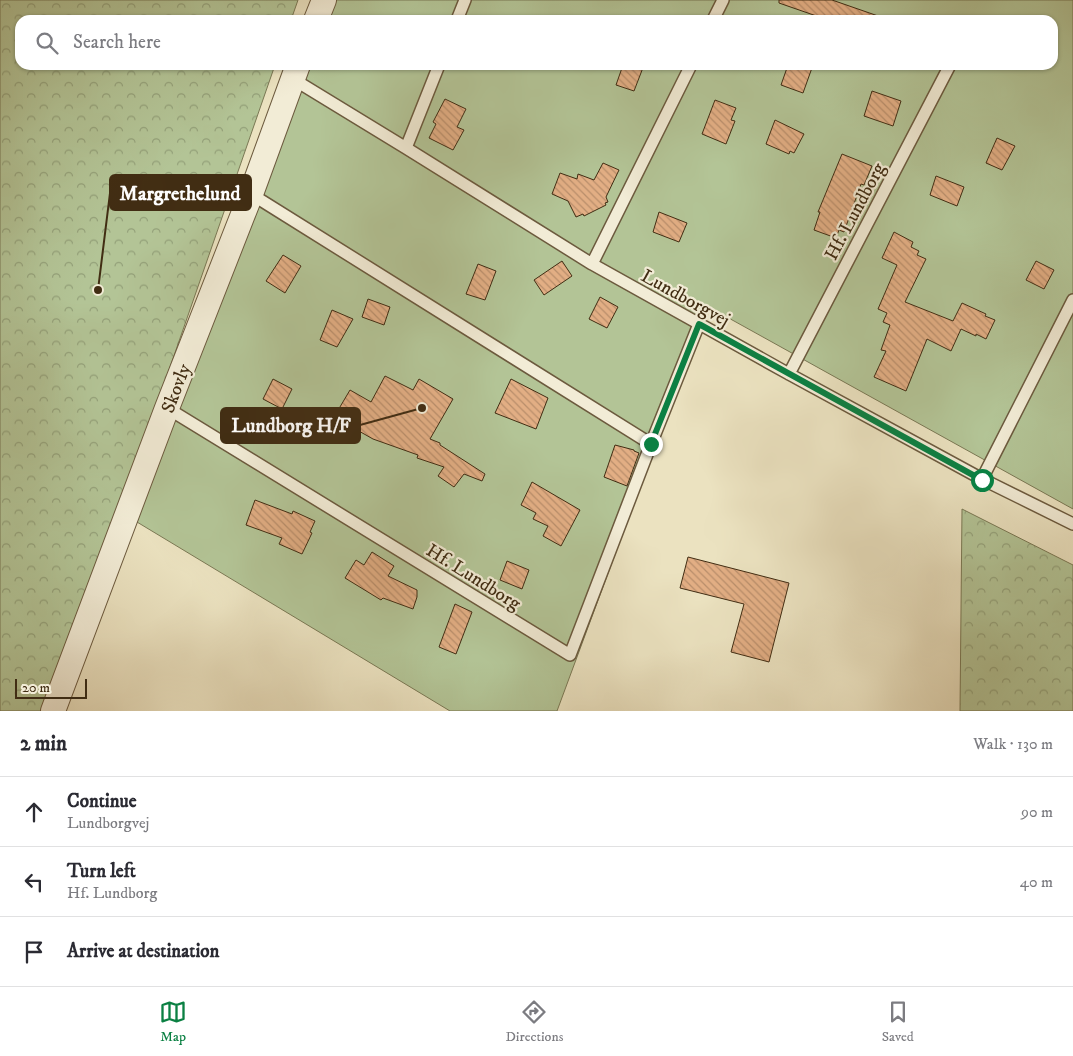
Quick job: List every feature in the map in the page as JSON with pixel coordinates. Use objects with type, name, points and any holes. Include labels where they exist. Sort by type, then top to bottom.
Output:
[{"type":"street","points":[[318,15],[324,0]]},
{"type":"street","name":"Skovly","points":[[53,711],[296,72]]},
{"type":"lane","points":[[459,15],[465,0]]},
{"type":"lane","points":[[716,15],[723,0]]},
{"type":"lane","points":[[406,148],[437,70]]},
{"type":"lane","points":[[592,264],[689,70]]},
{"type":"lane","name":"Hf. Lundborg","points":[[789,374],[947,70]]},
{"type":"lane","name":"Lundborgvej","points":[[296,72],[406,148],[592,264],[982,480],[1073,524]]},
{"type":"lane","points":[[251,194],[651,444]]},
{"type":"lane","points":[[982,480],[1073,300]]},
{"type":"lane","name":"Hf. Lundborg","points":[[167,408],[570,655],[699,324]]},
{"type":"green space","points":[[0,0],[298,0],[293,15],[15,15],[15,70],[273,70],[119,514],[42,711],[0,711]]},
{"type":"green space","points":[[328,0],[1073,0],[1073,509],[707,306],[557,711],[450,711],[132,519],[302,70],[1058,70],[1058,15],[323,15]]},
{"type":"green space","points":[[962,509],[1073,565],[1073,711],[960,711]]},
{"type":"building","points":[[779,0],[832,0],[875,15],[814,15],[779,3]]},
{"type":"building","points":[[621,70],[642,70],[634,91],[616,85]]},
{"type":"building","points":[[786,70],[811,70],[803,93],[781,85]]},
{"type":"building","points":[[872,91],[901,101],[893,126],[864,116]]},
{"type":"building","points":[[445,99],[466,109],[457,127],[464,130],[453,150],[429,138],[436,124],[433,122]]},
{"type":"building","points":[[715,100],[736,108],[731,120],[735,121],[726,144],[702,134]]},
{"type":"building","points":[[775,120],[804,134],[794,153],[790,151],[789,154],[766,144]]},
{"type":"building","points":[[997,138],[1015,146],[1002,170],[986,163]]},
{"type":"building","points":[[842,154],[872,166],[864,185],[861,184],[844,232],[839,230],[836,238],[814,230],[820,212],[818,212]]},
{"type":"building","points":[[603,163],[619,170],[606,197],[608,202],[605,203],[606,205],[584,216],[583,214],[576,217],[568,201],[552,194],[560,173],[577,179],[578,174],[594,180]]},
{"type":"building","points":[[936,176],[964,187],[957,206],[930,195]]},
{"type":"building","points":[[659,212],[687,223],[679,242],[653,232]]},
{"type":"building","points":[[894,232],[913,242],[911,247],[919,251],[917,255],[926,259],[905,302],[953,321],[962,303],[995,320],[986,339],[961,329],[951,351],[927,339],[906,391],[874,377],[886,351],[881,350],[890,325],[883,322],[887,313],[878,309],[897,265],[882,258]]},
{"type":"building","points":[[283,255],[301,266],[285,293],[266,281]]},
{"type":"building","points":[[562,261],[572,276],[544,295],[534,280]]},
{"type":"building","points":[[1036,261],[1054,270],[1044,289],[1026,280]]},
{"type":"building","points":[[478,264],[496,271],[485,300],[466,294]]},
{"type":"building","points":[[600,297],[618,307],[607,328],[589,319]]},
{"type":"building","points":[[368,299],[390,307],[384,325],[362,317]]},
{"type":"building","points":[[332,310],[353,319],[337,347],[320,340]]},
{"type":"building","points":[[385,376],[413,390],[419,379],[453,399],[430,439],[440,443],[440,445],[485,474],[482,481],[464,474],[454,487],[438,476],[444,467],[417,458],[418,455],[373,439],[334,417],[350,390],[371,402]]},
{"type":"building","points":[[273,379],[292,389],[282,409],[263,399]]},
{"type":"building","points":[[511,379],[548,398],[536,429],[495,413]]},
{"type":"building","points":[[615,445],[639,453],[627,486],[604,477]]},
{"type":"building","points":[[532,482],[580,510],[561,546],[543,536],[548,526],[533,519],[536,513],[521,505]]},
{"type":"building","points":[[255,500],[292,514],[293,511],[315,521],[310,532],[312,533],[302,554],[279,544],[282,538],[246,525]]},
{"type":"building","points":[[372,552],[394,566],[388,576],[417,590],[413,609],[383,598],[381,600],[345,578],[356,560],[364,565]]},
{"type":"building","points":[[688,557],[789,583],[769,662],[731,652],[744,604],[680,588]]},
{"type":"building","points":[[507,561],[529,570],[522,589],[500,580]]},
{"type":"building","points":[[455,604],[472,612],[456,654],[439,647]]},
{"type":"place","name":"Margrethelund","points":[[98,290]]},
{"type":"place","name":"Lundborg H/F","points":[[422,408]]},
{"type":"route","points":[[651,444],[699,324],[982,480]]}]
